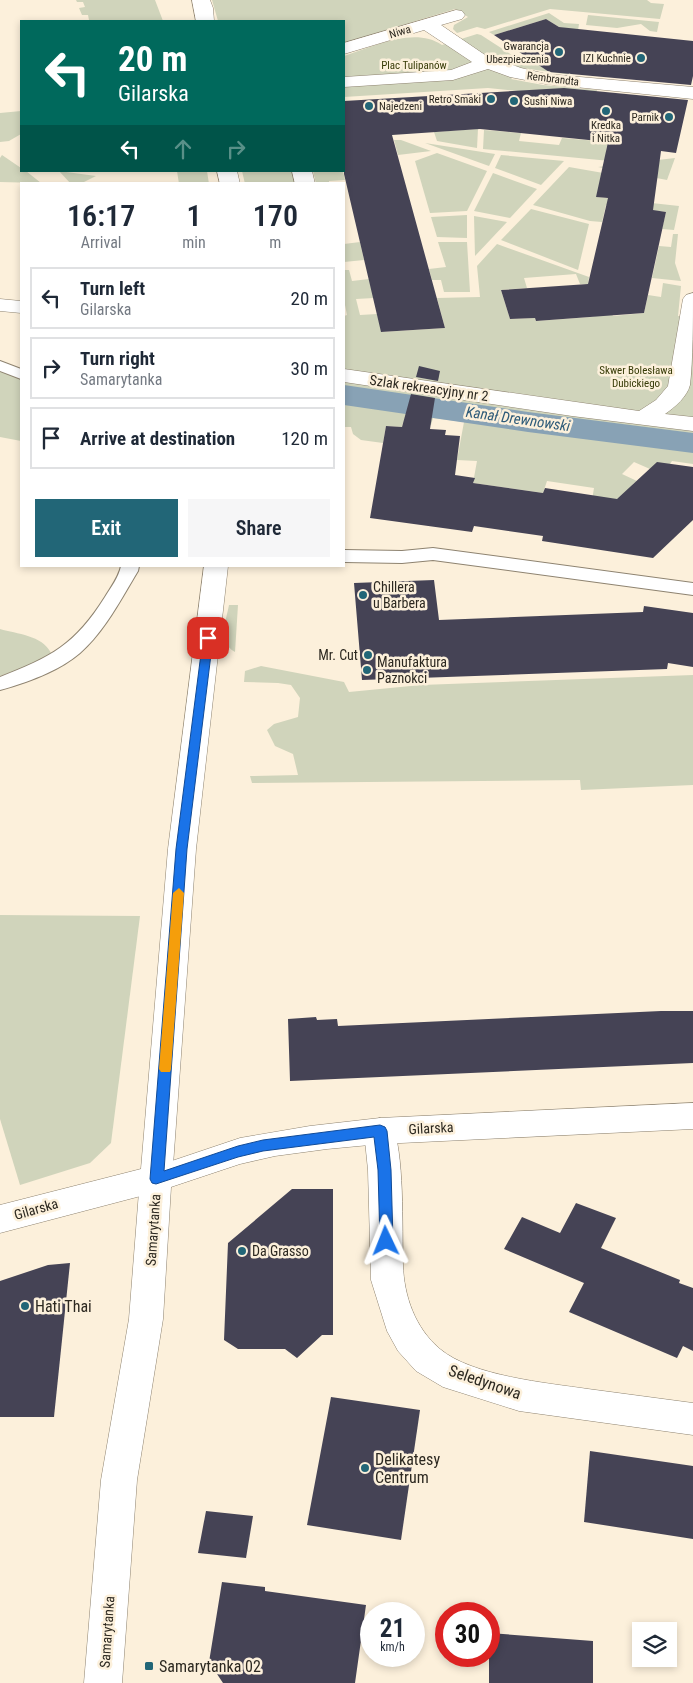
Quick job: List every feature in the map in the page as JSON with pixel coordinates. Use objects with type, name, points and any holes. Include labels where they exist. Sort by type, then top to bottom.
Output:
[{"type":"street","points":[[201,0],[205,20]]},
{"type":"street","name":"Niwa","points":[[345,49],[456,15]]},
{"type":"street","name":"Rembrandta","points":[[427,24],[486,63],[506,71],[536,78],[693,93]]},
{"type":"street","points":[[345,82],[453,75],[486,63]]},
{"type":"street","points":[[642,418],[665,404],[674,396],[679,386],[693,299]]},
{"type":"street","points":[[0,305],[20,307]]},
{"type":"street","name":"Szlak rekreacyjny nr 2","points":[[345,376],[693,424]]},
{"type":"street","name":"Samarytanka","points":[[103,1683],[120,1480],[146,1319],[182,849],[216,567]]},
{"type":"street","name":"Gilarska","points":[[0,1220],[30,1210],[156,1179],[238,1151],[263,1146],[380,1131],[693,1116]]},
{"type":"street","name":"Seledynowa","points":[[380,1131],[384,1170],[387,1280],[400,1320],[410,1340],[428,1360],[455,1376],[519,1396],[693,1419]]},
{"type":"lane","points":[[0,366],[20,374]]},
{"type":"lane","points":[[345,556],[402,558],[433,554],[693,589]]},
{"type":"lane","points":[[0,684],[22,676],[71,650],[83,639],[110,603],[130,567]]},
{"type":"green space","points":[[76,0],[155,0],[163,20],[89,20],[88,15],[82,15],[79,8],[85,7],[83,2],[77,2]]},
{"type":"green space","points":[[212,0],[647,0],[651,3],[664,4],[660,19],[550,9],[485,29],[477,27],[457,33],[453,29],[454,25],[468,17],[455,9],[345,43],[345,20],[218,20]]},
{"type":"green space","points":[[549,13],[564,23],[579,24],[578,31],[559,27],[546,19],[494,35],[489,32]]},
{"type":"green space","points":[[588,15],[659,22],[657,32],[650,31],[641,24],[617,28],[586,25]]},
{"type":"green space","name":"Plac Tulipanów","points":[[477,34],[518,59],[575,65],[572,75],[522,68],[511,79],[543,85],[597,90],[595,99],[488,88],[345,97],[345,56],[393,40],[406,38],[419,37],[442,45]]},
{"type":"green space","points":[[20,111],[20,135],[9,141],[0,142],[0,113]]},
{"type":"green space","points":[[478,129],[477,148],[437,141],[434,132]]},
{"type":"green space","points":[[484,130],[521,133],[519,141],[559,145],[562,138],[608,142],[606,150],[610,161],[483,149]]},
{"type":"green space","points":[[394,140],[401,140],[431,151],[398,155]]},
{"type":"green space","points":[[425,143],[495,154],[489,166]]},
{"type":"green space","points":[[437,153],[487,171],[467,211],[430,213],[415,161]]},
{"type":"green space","points":[[2,155],[20,167],[20,172],[27,172],[40,182],[0,182],[0,158]]},
{"type":"green space","points":[[501,155],[564,161],[541,185],[495,168]]},
{"type":"green space","points":[[675,158],[667,180],[598,167]]},
{"type":"green space","points":[[569,167],[649,181],[597,197],[679,206],[674,230],[662,229],[666,212],[606,205],[602,222],[590,221],[533,205]]},
{"type":"green space","points":[[60,172],[96,176],[84,182],[69,182]]},
{"type":"green space","points":[[177,172],[207,172],[209,182],[179,182]]},
{"type":"green space","points":[[242,172],[292,172],[295,182],[245,182]]},
{"type":"green space","points":[[313,172],[343,172],[345,180],[329,182],[316,182]]},
{"type":"green space","points":[[493,173],[537,189],[510,218],[474,211]]},
{"type":"green space","points":[[531,209],[589,224],[578,270],[501,240]]},
{"type":"green space","points":[[467,215],[467,238],[437,237],[431,217]]},
{"type":"green space","points":[[474,216],[507,222],[475,256]]},
{"type":"green space","points":[[673,234],[678,234],[675,263],[681,281],[652,278],[659,246],[671,247]]},
{"type":"green space","points":[[360,242],[364,260],[345,262],[345,244]]},
{"type":"green space","points":[[438,242],[467,242],[470,292],[444,292],[441,280],[432,280],[429,269],[446,267]]},
{"type":"green space","name":"Skwer Bolesława Dubickiego","points":[[497,244],[589,277],[588,284],[580,284],[576,274],[524,278],[527,288],[501,290],[510,319],[535,318],[536,321],[591,317],[611,312],[613,316],[644,313],[648,295],[661,297],[663,283],[681,286],[678,316],[693,318],[693,464],[672,461],[670,464],[650,469],[634,462],[622,474],[637,481],[633,484],[628,505],[592,500],[594,488],[547,481],[543,493],[473,483],[477,461],[457,460],[464,422],[433,418],[431,425],[403,423],[402,427],[386,426],[383,443],[361,440],[353,434],[351,427],[345,427],[345,316],[347,315],[345,305],[345,270],[349,270],[352,281],[369,279],[374,298],[356,299],[360,315],[377,314],[382,332],[445,328],[437,298],[480,297],[477,266]]},
{"type":"green space","points":[[0,371],[20,379],[20,441],[0,437]]},
{"type":"green space","points":[[229,605],[238,605],[235,652],[229,648],[224,637]]},
{"type":"green space","points":[[0,629],[42,642],[51,653],[41,662],[0,676]]},
{"type":"green space","points":[[261,666],[344,682],[349,692],[421,685],[693,675],[693,785],[581,790],[580,780],[252,783],[250,776],[298,775],[293,754],[275,746],[267,730],[274,724],[298,717],[300,698],[291,685],[244,682],[245,671]]},
{"type":"green space","points":[[0,915],[140,916],[111,1143],[90,1163],[20,1185],[0,1119]]},
{"type":"building","points":[[546,19],[559,27],[693,41],[693,76],[691,85],[549,72],[494,35]]},
{"type":"building","points":[[564,88],[688,100],[676,153],[661,151],[653,210],[666,212],[644,313],[536,321],[535,318],[510,319],[501,290],[588,284],[608,198],[596,197],[608,142],[480,129],[392,135],[445,328],[381,332],[344,174],[345,101]]},
{"type":"building","points":[[419,366],[440,371],[438,381],[416,377]]},
{"type":"building","points":[[411,394],[435,398],[430,429],[446,430],[445,435],[460,436],[455,475],[475,478],[473,483],[543,493],[545,488],[617,499],[657,462],[693,467],[693,520],[653,558],[542,541],[543,536],[474,526],[472,532],[370,518],[386,426],[402,427]]},
{"type":"building","points":[[434,580],[439,620],[643,612],[644,606],[693,613],[693,667],[668,663],[667,669],[362,680],[354,583]]},
{"type":"building","points":[[693,1011],[693,1063],[290,1081],[288,1019],[316,1017],[317,1020],[337,1019],[338,1026]]},
{"type":"building","points":[[292,1189],[333,1189],[333,1335],[322,1335],[297,1358],[285,1349],[238,1349],[224,1340],[228,1243]]},
{"type":"building","points":[[576,1203],[616,1218],[601,1248],[680,1280],[679,1283],[693,1288],[693,1351],[683,1346],[677,1358],[569,1312],[584,1283],[504,1249],[522,1217],[560,1233]]},
{"type":"building","points":[[70,1263],[54,1417],[0,1417],[0,1281],[48,1265]]},
{"type":"building","name":"Delikatesy Centrum","points":[[331,1397],[420,1410],[401,1540],[307,1525]]},
{"type":"building","points":[[590,1451],[693,1466],[693,1539],[584,1522]]},
{"type":"building","points":[[206,1511],[253,1516],[246,1558],[198,1553]]},
{"type":"building","points":[[222,1582],[265,1587],[265,1591],[360,1604],[360,1648],[355,1683],[223,1683],[209,1662]]},
{"type":"building","points":[[500,1634],[593,1641],[593,1683],[489,1683],[489,1667],[500,1667]]},
{"type":"waterway","name":"Kanał Drewnowski","points":[[345,395],[528,422],[693,443]]},
{"type":"slow traffic","points":[[165,1069],[179,893]]},
{"type":"place","name":"Gwarancja Ubezpieczenia","points":[[559,52]]},
{"type":"place","name":"IZI Kuchnie","points":[[641,58]]},
{"type":"place","name":"Retro Smaki","points":[[491,99]]},
{"type":"place","name":"Sushi Niwa","points":[[514,101]]},
{"type":"place","name":"Najedzeni","points":[[369,106]]},
{"type":"place","name":"Kredka i Nitka","points":[[606,111]]},
{"type":"place","name":"Parnik","points":[[669,117]]},
{"type":"place","name":"Chillera u Barbera","points":[[363,595]]},
{"type":"place","name":"Mr. Cut","points":[[368,655]]},
{"type":"place","name":"Manufaktura Paznokci","points":[[367,670]]},
{"type":"place","name":"Da Grasso","points":[[242,1251]]},
{"type":"place","name":"Hati Thai","points":[[25,1306]]},
{"type":"place","name":"Delikatesy Centrum","points":[[365,1468]]},
{"type":"place","name":"Samarytanka 02","points":[[149,1666]]},
{"type":"route","points":[[208,638],[182,849],[156,1179],[238,1151],[336,1135],[380,1131],[384,1170],[386,1241]]}]
